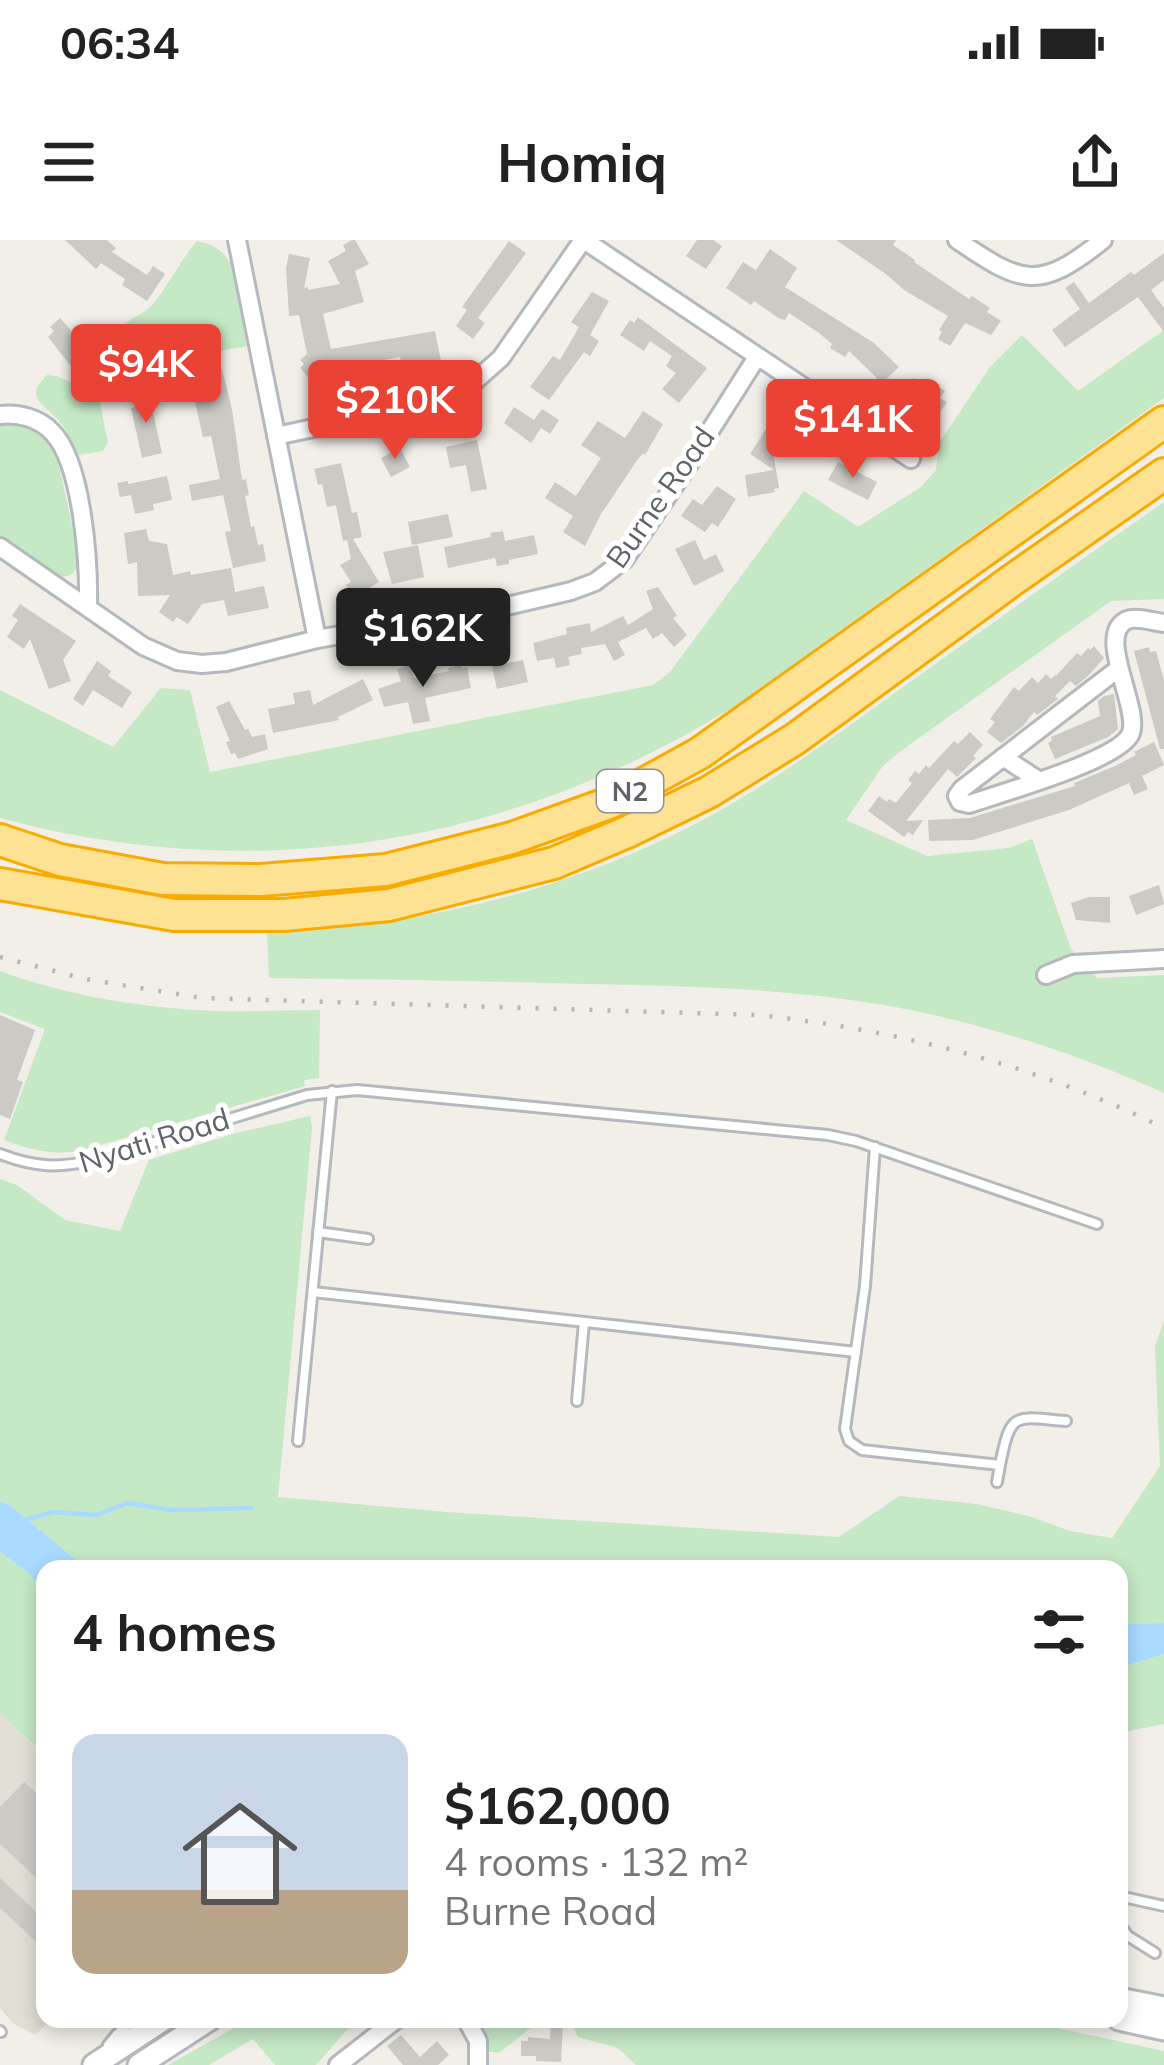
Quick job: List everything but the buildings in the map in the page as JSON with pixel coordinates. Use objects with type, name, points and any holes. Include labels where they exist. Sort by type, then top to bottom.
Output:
[{"type":"highway","name":"N2","points":[[0,840],[61,860],[163,879],[261,880],[386,870],[512,838],[609,802],[700,753],[1164,422]]},
{"type":"highway","name":"N2","points":[[0,884],[174,916],[284,915],[389,905],[554,863],[709,792],[795,739],[1164,474]]},
{"type":"street","points":[[237,240],[317,639]]},
{"type":"street","points":[[276,436],[444,400],[467,388],[501,358],[584,240],[911,459]]},
{"type":"street","points":[[957,240],[1004,272],[1035,277],[1057,272],[1103,240]]},
{"type":"street","name":"Burne Road","points":[[0,547],[143,646],[160,656],[190,662],[226,662],[317,639],[571,591],[595,582],[624,560],[757,357]]},
{"type":"street","points":[[0,415],[32,418],[63,445],[89,562],[88,607]]},
{"type":"street","points":[[1118,669],[958,793],[960,802],[969,804],[1120,747],[1132,732],[1133,718],[1118,669],[1117,634],[1130,619],[1164,623]]},
{"type":"street","points":[[1003,757],[1038,780]]},
{"type":"street","points":[[1046,975],[1073,964],[1164,959]]},
{"type":"street","points":[[1128,2001],[1164,2008]]},
{"type":"street","points":[[1128,2021],[1164,2029]]},
{"type":"street","points":[[96,2063],[150,2028]]},
{"type":"street","points":[[139,2065],[196,2028]]},
{"type":"street","points":[[338,2065],[385,2028]]},
{"type":"street","points":[[471,2028],[478,2041],[478,2065]]},
{"type":"lane","points":[[298,1441],[332,1091]]},
{"type":"lane","name":"Nyati Road","points":[[0,1154],[43,1167],[81,1163],[307,1094],[384,1092],[828,1135],[1097,1224]]},
{"type":"lane","points":[[875,1147],[865,1286],[845,1429],[862,1450],[1000,1465]]},
{"type":"lane","points":[[318,1232],[368,1239]]},
{"type":"lane","points":[[313,1292],[856,1352]]},
{"type":"lane","points":[[577,1402],[584,1322]]},
{"type":"lane","points":[[997,1482],[1006,1433],[1016,1421],[1066,1421]]},
{"type":"lane","points":[[1128,1898],[1164,1906]]},
{"type":"lane","points":[[1128,1936],[1155,1953]]},
{"type":"lane","points":[[96,2063],[124,2028]]},
{"type":"shaded area","points":[[0,1714],[36,1748],[36,2028],[42,2028],[35,2035],[14,2024],[0,2008]]},
{"type":"green space","points":[[197,241],[218,249],[232,266],[247,346],[129,368],[99,399],[108,442],[103,451],[78,455],[62,425],[38,400],[36,390],[47,375],[72,383],[89,376],[125,324],[152,305]]},
{"type":"green space","points":[[1164,330],[1164,398],[741,702],[655,751],[567,790],[476,820],[383,840],[289,850],[193,849],[97,839],[0,818],[0,690],[113,747],[161,688],[190,690],[210,772],[653,685],[670,672],[804,491],[858,527],[921,487],[936,470],[939,443],[990,367],[1022,335],[1078,391]]},
{"type":"green space","points":[[14,423],[40,433],[57,455],[79,559],[66,576],[44,570],[0,539],[0,425]]},
{"type":"green space","points":[[1164,502],[1164,599],[1111,601],[898,753],[882,767],[846,820],[927,856],[1009,848],[1032,839],[1071,949],[1097,978],[1164,975],[1164,1093],[1060,1051],[988,1029],[842,999],[697,987],[269,978],[267,933],[379,923],[488,902],[595,869],[697,823],[802,759]]},
{"type":"green space","points":[[0,971],[79,994],[160,1007],[320,1010],[319,1078],[79,1151],[50,1152],[14,1144],[4,1140],[45,1029],[0,1012]]},
{"type":"green space","points":[[310,1116],[312,1128],[278,1497],[839,1537],[899,1496],[977,1504],[1112,1538],[1160,1466],[1155,1346],[1164,1320],[1164,1623],[1128,1624],[1128,1560],[76,1560],[10,1505],[0,1502],[0,1179],[17,1185],[65,1220],[120,1231],[149,1160]]},
{"type":"green space","points":[[0,1552],[36,1581],[36,1747],[0,1714]]},
{"type":"green space","points":[[1164,1654],[1164,1724],[1128,1731],[1128,1665]]},
{"type":"green space","points":[[234,2028],[350,2028],[316,2065],[275,2065],[253,2039],[209,2065],[168,2065]]},
{"type":"green space","points":[[484,2028],[531,2028],[499,2053],[486,2051]]},
{"type":"green space","points":[[574,2028],[1057,2028],[1164,2051],[1164,2065],[636,2065],[618,2048],[578,2037]]},
{"type":"water","points":[[0,1502],[10,1505],[76,1560],[36,1560],[36,1581],[0,1552]]},
{"type":"water","points":[[1164,1623],[1164,1654],[1128,1665],[1128,1624]]},
{"type":"waterway","points":[[22,1521],[53,1512],[97,1515],[127,1503],[171,1510],[252,1508]]},
{"type":"railway","points":[[0,957],[85,979],[202,998],[758,1015],[811,1022],[966,1053],[1066,1086],[1164,1128]]}]
